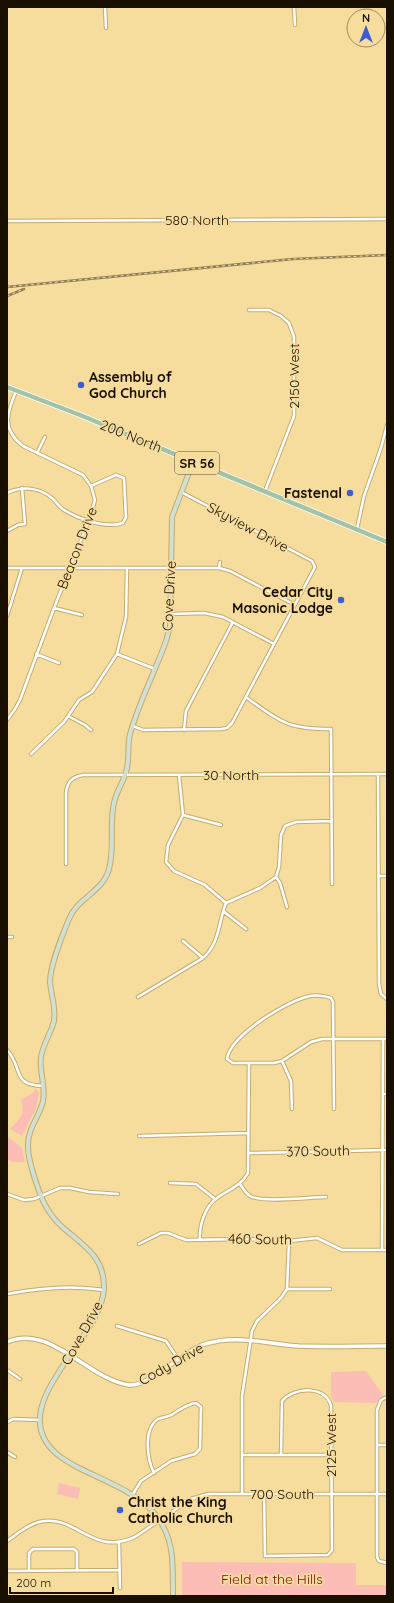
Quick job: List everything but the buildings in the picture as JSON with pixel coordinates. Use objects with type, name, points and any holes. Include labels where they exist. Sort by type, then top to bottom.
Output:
[{"type":"main road","name":"200 North","points":[[7,387],[387,542]]},
{"type":"main road","name":"Cove Drive","points":[[39,1420],[45,1397],[98,1310],[104,1290],[103,1276],[95,1257],[48,1210],[30,1159],[28,1141],[30,1128],[42,1105],[44,1086],[42,1055],[54,1015],[50,983],[52,967],[70,915],[77,906],[100,887],[110,868],[114,803],[125,775],[129,736],[166,641],[171,614],[172,517],[193,462]]},
{"type":"main road","points":[[39,1420],[42,1435],[51,1449],[62,1459],[133,1494],[152,1509],[168,1534],[172,1556],[173,1596]]},
{"type":"street","points":[[105,7],[106,28]]},
{"type":"street","points":[[294,7],[294,25]]},
{"type":"street","name":"580 North","points":[[7,222],[387,219]]},
{"type":"street","name":"2150 West","points":[[249,310],[268,310],[281,316],[289,323],[294,337],[294,416],[265,491]]},
{"type":"street","name":"Beacon Drive","points":[[7,720],[20,700],[36,654],[89,520],[95,500],[92,486],[83,475],[15,440],[8,426],[7,416],[16,390]]},
{"type":"street","points":[[357,529],[364,496],[387,425]]},
{"type":"street","points":[[37,452],[44,437]]},
{"type":"street","points":[[7,493],[22,488],[40,490],[47,494],[64,510],[89,520],[102,524],[118,524],[123,522],[126,518],[124,478],[121,475],[116,475],[92,486]]},
{"type":"street","points":[[7,531],[18,525],[25,524],[22,488]]},
{"type":"street","name":"Skyview Drive","points":[[181,492],[314,564],[315,567],[295,604]]},
{"type":"street","points":[[219,568],[220,562]]},
{"type":"street","points":[[7,568],[219,568],[230,571],[295,604],[246,698],[232,723],[227,728],[221,730],[142,730],[133,726]]},
{"type":"street","points":[[7,616],[22,568]]},
{"type":"street","points":[[30,754],[68,716],[79,700],[92,692],[117,654],[126,617],[127,568]]},
{"type":"street","points":[[54,608],[82,615]]},
{"type":"street","points":[[171,614],[209,614],[224,617],[274,644]]},
{"type":"street","points":[[184,730],[186,711],[233,622]]},
{"type":"street","points":[[36,654],[59,663]]},
{"type":"street","points":[[117,654],[155,669]]},
{"type":"street","points":[[246,698],[290,726],[306,729],[331,729],[332,884]]},
{"type":"street","points":[[68,716],[91,730]]},
{"type":"street","points":[[378,774],[379,984],[381,994],[387,999]]},
{"type":"street","name":"30 North","points":[[66,864],[66,792],[70,780],[75,777],[125,775],[387,774]]},
{"type":"street","points":[[179,775],[183,815],[168,845],[166,862],[174,871],[205,885],[226,903]]},
{"type":"street","points":[[183,815],[220,825]]},
{"type":"street","points":[[138,998],[202,958],[214,945],[226,903],[260,888],[276,877],[279,867],[281,835],[285,826],[296,822],[332,821]]},
{"type":"street","points":[[378,876],[387,876]]},
{"type":"street","points":[[276,877],[280,883],[287,907]]},
{"type":"street","points":[[223,911],[246,929]]},
{"type":"street","points":[[7,937],[12,937]]},
{"type":"street","points":[[182,941],[202,958]]},
{"type":"street","points":[[334,1109],[334,1038],[334,1002],[331,998],[308,997],[296,1000],[250,1027],[228,1052],[227,1059],[233,1063],[274,1063],[282,1060],[312,1042],[334,1038],[387,1039]]},
{"type":"street","points":[[382,1250],[385,1203],[383,1039]]},
{"type":"street","points":[[7,1050],[23,1082],[30,1085],[44,1086]]},
{"type":"street","points":[[282,1060],[291,1081],[292,1109]]},
{"type":"street","points":[[200,1239],[200,1224],[215,1199],[240,1184],[248,1173],[249,1063]]},
{"type":"street","points":[[138,1136],[248,1133]]},
{"type":"street","name":"370 South","points":[[249,1153],[385,1150]]},
{"type":"street","points":[[170,1183],[196,1184],[215,1199]]},
{"type":"street","points":[[240,1184],[245,1192],[254,1198],[279,1199],[326,1197]]},
{"type":"street","points":[[7,1194],[24,1200],[42,1196],[60,1188],[65,1188],[89,1192],[118,1194]]},
{"type":"street","name":"460 South","points":[[139,1244],[162,1233],[173,1234],[186,1240],[245,1238],[289,1241],[317,1238],[342,1250],[387,1250]]},
{"type":"street","points":[[242,1494],[242,1396],[250,1339],[257,1321],[287,1289],[289,1241]]},
{"type":"street","points":[[7,1294],[24,1290],[81,1287],[104,1290]]},
{"type":"street","points":[[287,1289],[330,1289]]},
{"type":"street","points":[[117,1326],[166,1341],[178,1359]]},
{"type":"street","name":"Cody Drive","points":[[7,1342],[14,1339],[30,1337],[45,1342],[114,1381],[130,1385],[144,1382],[178,1359],[204,1344],[229,1338],[250,1339],[298,1346],[387,1346]]},
{"type":"street","points":[[7,1370],[20,1379]]},
{"type":"street","name":"2125 West","points":[[264,1494],[265,1556],[328,1556],[332,1550],[332,1494],[330,1455],[331,1406],[327,1396],[316,1391],[294,1392],[287,1395],[282,1401],[281,1455]]},
{"type":"street","points":[[387,1397],[381,1400],[377,1410],[377,1557],[379,1561],[387,1563]]},
{"type":"street","points":[[133,1494],[141,1481],[154,1473],[171,1461],[195,1454],[200,1449],[201,1407],[196,1403],[190,1403],[170,1416],[158,1420],[151,1428],[149,1438],[149,1463],[154,1473]]},
{"type":"street","points":[[7,1422],[14,1419],[39,1420]]},
{"type":"street","points":[[377,1444],[387,1444]]},
{"type":"street","points":[[7,1452],[15,1457]]},
{"type":"street","points":[[242,1455],[330,1455]]},
{"type":"street","name":"700 South","points":[[119,1543],[135,1537],[191,1499],[198,1496],[242,1494],[387,1494]]},
{"type":"street","points":[[7,1541],[39,1522],[53,1521],[68,1525],[100,1541],[119,1543],[120,1588]]},
{"type":"street","points":[[29,1571],[29,1553],[33,1549],[74,1549],[77,1552],[77,1570]]},
{"type":"street","points":[[7,1571],[120,1570]]},
{"type":"green space","points":[[35,1089],[39,1092],[36,1108],[22,1136],[10,1129],[21,1116],[23,1109],[21,1100],[34,1092]]},
{"type":"green space","points":[[7,1136],[22,1148],[25,1162],[13,1162],[7,1159]]},
{"type":"green space","points":[[366,1371],[383,1395],[376,1403],[334,1402],[331,1396],[331,1372]]},
{"type":"green space","points":[[59,1483],[80,1488],[78,1499],[57,1494]]},
{"type":"green space","name":"Field at the Hills","points":[[182,1562],[356,1563],[356,1585],[387,1585],[387,1596],[182,1596]]},
{"type":"railway","points":[[7,287],[293,259],[387,255]]},
{"type":"railway","points":[[7,296],[24,289]]},
{"type":"place","name":"Assembly of God Church","points":[[81,385]]},
{"type":"place","name":"Fastenal","points":[[350,493]]},
{"type":"place","name":"Cedar City Masonic Lodge","points":[[341,600]]},
{"type":"place","name":"Christ the King Catholic Church","points":[[120,1510]]}]
